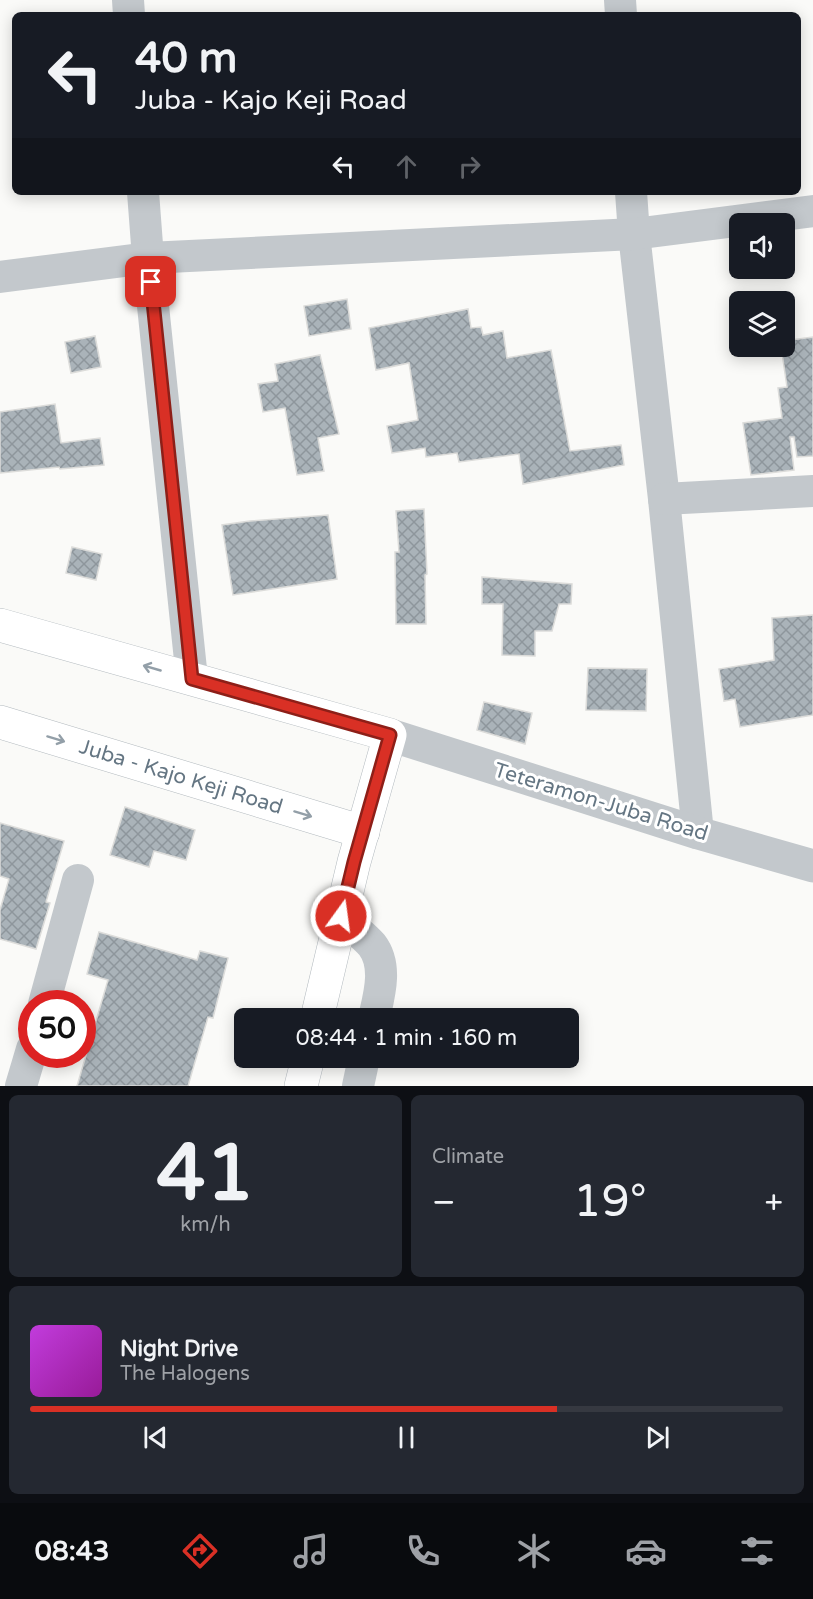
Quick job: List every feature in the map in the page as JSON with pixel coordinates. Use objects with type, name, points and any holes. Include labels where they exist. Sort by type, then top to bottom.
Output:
[{"type":"main road","points":[[0,625],[390,735],[341,916],[319,1008]]},
{"type":"main road","name":"Juba - Kajo Keji Road","points":[[0,722],[363,832]]},
{"type":"main road","points":[[301,1086],[306,1068]]},
{"type":"street","points":[[143,195],[192,679]]},
{"type":"street","points":[[631,195],[633,234],[664,499],[698,833]]},
{"type":"street","points":[[0,277],[148,258],[633,234],[813,211]]},
{"type":"street","points":[[664,499],[813,491]]},
{"type":"street","name":"Teteramon-Juba Road","points":[[390,735],[698,833],[813,866]]},
{"type":"street","points":[[48,990],[78,880]]},
{"type":"street","points":[[341,916],[373,946],[380,962],[381,988],[376,1008]]},
{"type":"street","points":[[21,1086],[26,1068]]},
{"type":"street","points":[[358,1086],[362,1068]]},
{"type":"building","points":[[347,299],[351,329],[309,336],[304,306]]},
{"type":"building","points":[[468,309],[471,328],[481,327],[483,335],[503,331],[507,358],[551,350],[570,451],[621,445],[624,465],[523,484],[519,454],[459,462],[457,453],[426,457],[425,448],[392,453],[387,426],[418,420],[409,363],[376,370],[369,328]]},
{"type":"building","points":[[95,336],[101,367],[71,373],[65,342]]},
{"type":"building","points":[[813,337],[813,456],[797,457],[794,437],[790,437],[794,470],[751,475],[743,423],[782,418],[778,388],[787,387],[783,357],[795,357],[795,339]]},
{"type":"building","points":[[320,355],[339,434],[318,438],[324,471],[297,475],[285,408],[263,412],[258,384],[278,381],[275,364]]},
{"type":"building","points":[[55,404],[61,443],[100,438],[104,465],[0,473],[0,412]]},
{"type":"building","points":[[424,509],[427,574],[425,575],[426,624],[396,624],[395,552],[399,552],[396,511]]},
{"type":"building","points":[[328,515],[337,579],[233,595],[222,525]]},
{"type":"building","points":[[72,547],[102,554],[96,580],[66,573]]},
{"type":"building","points":[[482,577],[572,584],[571,604],[559,604],[552,631],[535,631],[535,656],[502,655],[503,604],[482,604]]},
{"type":"building","points":[[813,615],[813,715],[740,727],[735,699],[724,701],[719,669],[774,660],[772,618]]},
{"type":"building","points":[[588,668],[647,669],[646,711],[586,710]]},
{"type":"building","points":[[484,702],[532,713],[525,744],[477,730]]},
{"type":"building","points":[[125,807],[195,830],[186,860],[154,851],[149,867],[110,855]]},
{"type":"building","points":[[0,823],[64,841],[46,902],[50,903],[36,949],[0,939],[0,910],[9,879],[0,876]]},
{"type":"building","points":[[99,932],[197,960],[200,951],[228,958],[213,1018],[208,1017],[188,1086],[77,1086],[82,1068],[96,1068],[96,1021],[108,980],[87,974]]},
{"type":"route","points":[[151,282],[192,679],[390,735],[341,916]]}]
